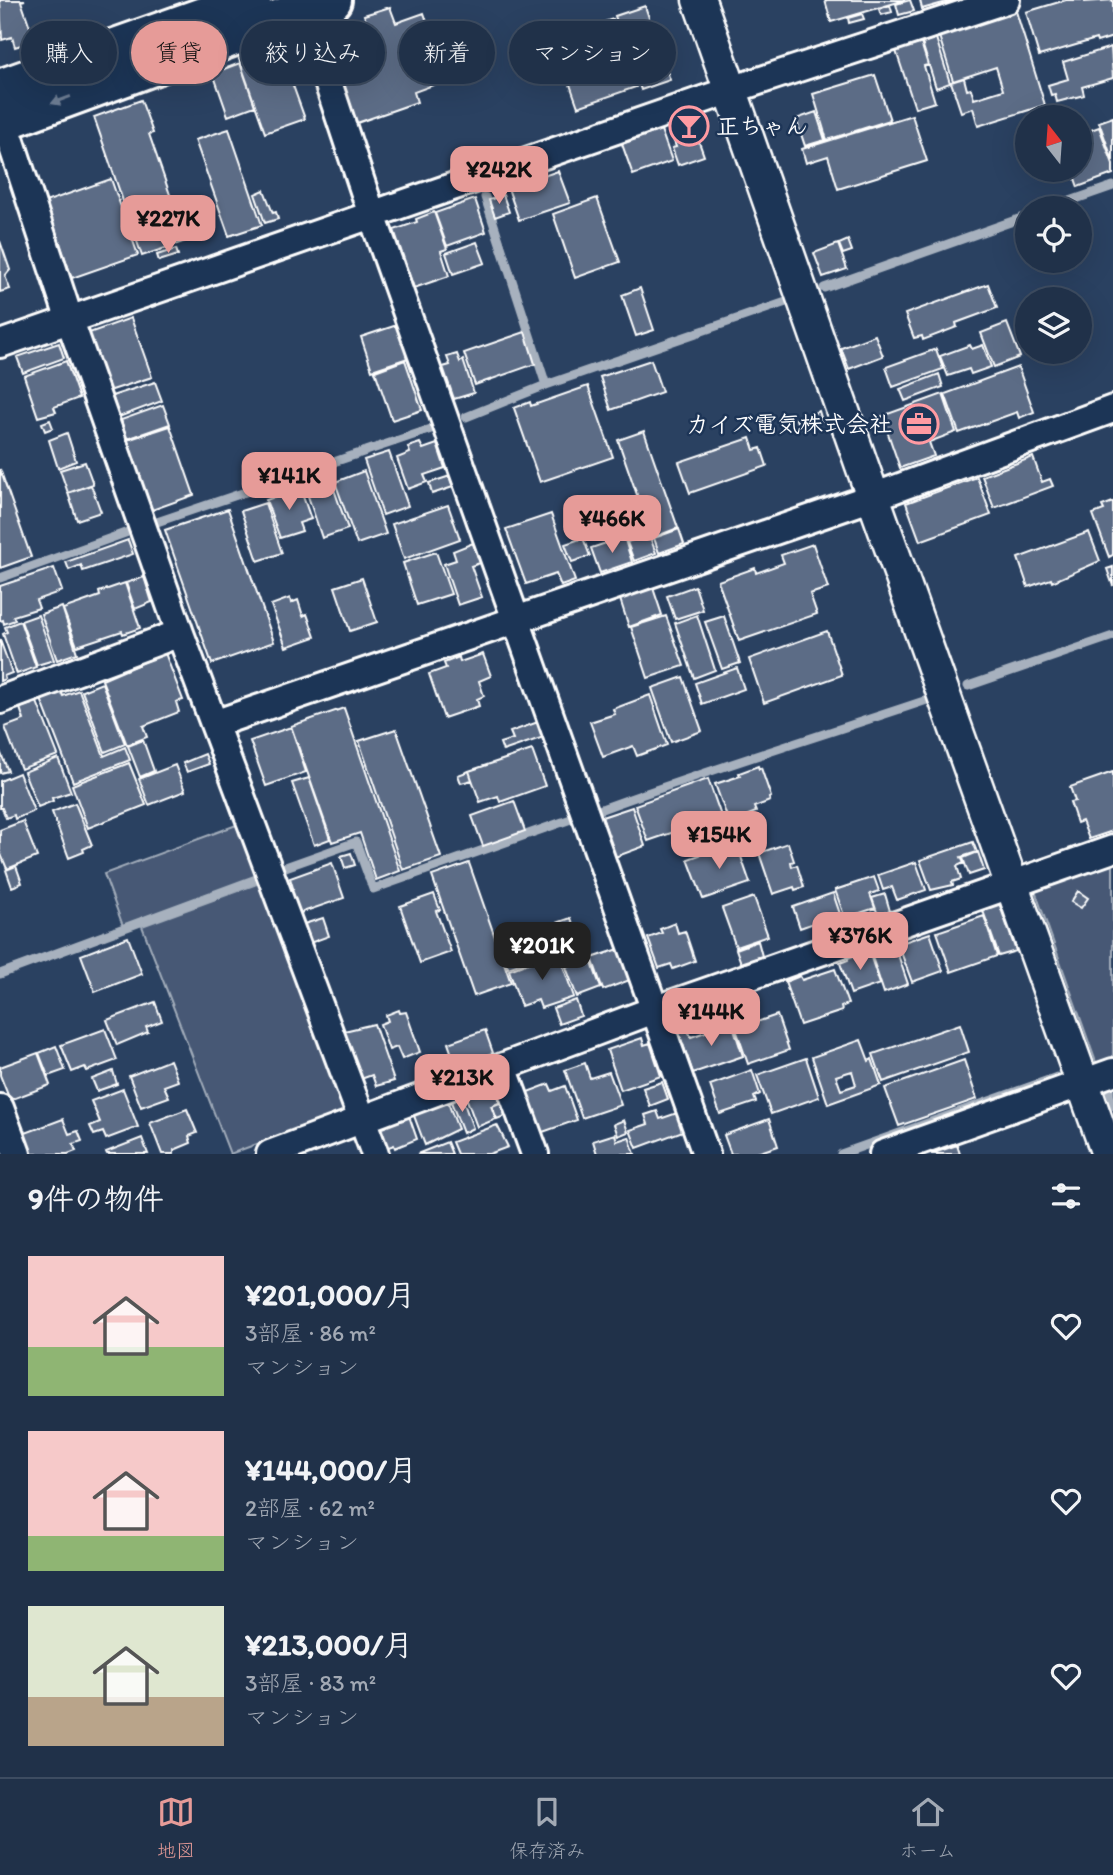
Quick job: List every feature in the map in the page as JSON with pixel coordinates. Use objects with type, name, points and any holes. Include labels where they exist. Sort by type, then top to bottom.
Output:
[{"type":"main road","points":[[1,111],[251,0]]},
{"type":"main road","points":[[1,111],[318,5]]},
{"type":"street","points":[[699,0],[1108,1154]]},
{"type":"street","points":[[0,344],[731,90],[1006,0]]},
{"type":"street","points":[[318,5],[372,215],[706,1154]]},
{"type":"street","points":[[1,111],[69,318],[180,633],[375,1154]]},
{"type":"street","points":[[214,724],[516,622],[1113,410]]},
{"type":"street","points":[[0,700],[180,633]]},
{"type":"street","points":[[270,1154],[654,1010],[1113,849]]},
{"type":"street","points":[[503,1067],[535,1154]]},
{"type":"street","points":[[883,1154],[1113,1072]]},
{"type":"street","points":[[0,1108],[17,1154]]},
{"type":"shaded area","points":[[239,824],[258,876],[123,926],[104,874]]},
{"type":"shaded area","points":[[1113,860],[1113,1110],[1034,888]]},
{"type":"shaded area","points":[[265,881],[346,1111],[230,1154],[142,926]]},
{"type":"building","points":[[0,0],[25,0],[21,1],[28,21],[21,21],[21,45],[15,47],[12,37],[2,40]]},
{"type":"building","points":[[825,0],[905,0],[831,22]]},
{"type":"building","points":[[910,0],[914,11],[899,15],[896,4]]},
{"type":"building","points":[[920,0],[954,0],[922,9]]},
{"type":"building","points":[[1066,0],[1113,0],[1113,37],[1097,42],[1096,39],[1039,56],[1026,12]]},
{"type":"building","points":[[890,5],[892,12],[881,15],[879,9]]},
{"type":"building","points":[[645,6],[650,21],[617,21],[615,16]]},
{"type":"building","points":[[390,7],[396,23],[399,22],[399,84],[436,84],[414,92],[417,102],[357,123],[343,84],[385,84],[385,21],[366,21],[364,15]]},
{"type":"building","points":[[1015,8],[1045,105],[1015,105],[1015,114],[978,126],[973,108],[961,112],[951,82],[964,78],[967,90],[971,89],[974,99],[1003,90],[996,67],[953,81],[938,33]]},
{"type":"building","points":[[424,13],[427,21],[402,21]]},
{"type":"building","points":[[862,14],[864,19],[849,23],[848,18]]},
{"type":"building","points":[[936,38],[950,83],[936,88],[922,43]]},
{"type":"building","points":[[921,43],[928,65],[924,66],[935,102],[915,108],[896,51]]},
{"type":"building","points":[[1111,47],[1113,78],[1082,87],[1084,95],[1057,102],[1048,85],[1068,79],[1063,62]]},
{"type":"building","points":[[240,63],[241,84],[247,84],[255,106],[228,116],[217,84],[227,84],[227,68]]},
{"type":"building","points":[[875,75],[890,120],[827,140],[813,94]]},
{"type":"building","points":[[248,84],[292,84],[305,119],[265,133]]},
{"type":"building","points":[[570,84],[635,84],[636,87],[578,107]]},
{"type":"building","points":[[639,84],[658,84],[641,90]]},
{"type":"building","points":[[141,100],[153,133],[149,134],[186,241],[142,256],[94,117]]},
{"type":"building","points":[[816,112],[825,140],[805,146],[796,119]]},
{"type":"building","points":[[912,115],[927,161],[838,189],[828,156],[806,163],[802,149]]},
{"type":"building","points":[[690,117],[704,156],[678,165],[672,148],[676,147],[668,124]]},
{"type":"building","points":[[1113,117],[1113,161],[1099,122]]},
{"type":"building","points":[[1099,127],[1113,164],[1113,174],[1092,182],[1092,130]]},
{"type":"building","points":[[229,129],[262,225],[229,236],[195,140]]},
{"type":"building","points":[[661,130],[672,161],[633,175],[622,144]]},
{"type":"building","points":[[558,171],[570,203],[519,220],[508,188]]},
{"type":"building","points":[[111,179],[138,255],[72,278],[45,202]]},
{"type":"building","points":[[1076,182],[1091,182],[1078,187]]},
{"type":"building","points":[[264,190],[278,219],[265,223],[255,194]]},
{"type":"building","points":[[503,195],[509,212],[495,217],[489,200]]},
{"type":"building","points":[[597,198],[620,262],[575,278],[553,214]]},
{"type":"building","points":[[475,199],[486,232],[447,246],[435,213]]},
{"type":"building","points":[[434,212],[447,249],[441,251],[449,276],[414,288],[394,230],[417,222],[416,219]]},
{"type":"building","points":[[848,240],[852,251],[843,254],[839,244]]},
{"type":"building","points":[[0,241],[10,270],[5,276],[10,289],[0,292]]},
{"type":"building","points":[[477,242],[485,263],[453,274],[446,253]]},
{"type":"building","points":[[838,244],[847,269],[823,277],[814,253]]},
{"type":"building","points":[[176,249],[178,255],[159,261],[157,255]]},
{"type":"building","points":[[988,284],[997,308],[956,323],[957,327],[923,340],[922,336],[914,338],[905,314]]},
{"type":"building","points":[[640,288],[654,330],[636,336],[622,295]]},
{"type":"building","points":[[131,318],[152,377],[109,391],[89,333]]},
{"type":"building","points":[[1007,323],[1015,344],[1015,359],[994,367],[981,333]]},
{"type":"building","points":[[397,325],[408,358],[372,370],[361,337]]},
{"type":"building","points":[[525,332],[535,364],[475,385],[464,353]]},
{"type":"building","points":[[875,335],[883,356],[849,369],[841,348]]},
{"type":"building","points":[[59,343],[64,358],[23,373],[17,357]]},
{"type":"building","points":[[970,345],[972,349],[983,345],[991,367],[971,374],[969,369],[948,376],[940,356]]},
{"type":"building","points":[[936,349],[943,369],[893,387],[886,367]]},
{"type":"building","points":[[457,354],[460,362],[463,360],[474,393],[454,399],[443,367],[450,365],[447,357]]},
{"type":"building","points":[[405,360],[422,410],[392,420],[375,371]]},
{"type":"building","points":[[651,360],[662,392],[611,410],[600,377]]},
{"type":"building","points":[[66,361],[79,398],[54,407],[56,412],[38,417],[24,376]]},
{"type":"building","points":[[1018,367],[1034,412],[1019,418],[1017,412],[959,433],[945,394]]},
{"type":"building","points":[[939,374],[943,387],[905,401],[900,389]]},
{"type":"building","points":[[155,382],[162,401],[119,417],[112,396]]},
{"type":"building","points":[[588,386],[613,457],[540,482],[514,408],[530,402],[531,406]]},
{"type":"building","name":"カイズ電気株式会社","points":[[943,394],[956,432],[929,442],[934,456],[900,468],[882,416]]},
{"type":"building","points":[[163,405],[170,424],[127,439],[121,420]]},
{"type":"building","points":[[819,411],[822,421],[799,428],[796,419]]},
{"type":"building","points":[[50,420],[53,428],[45,431],[42,423]]},
{"type":"building","points":[[170,426],[194,495],[152,510],[127,440]]},
{"type":"building","points":[[644,431],[678,528],[652,538],[618,440]]},
{"type":"building","points":[[67,433],[76,461],[58,468],[49,440]]},
{"type":"building","points":[[750,438],[754,450],[761,448],[767,466],[690,493],[679,462]]},
{"type":"building","points":[[420,443],[423,449],[437,444],[445,468],[424,475],[427,482],[408,489],[397,458],[410,453],[408,447]]},
{"type":"building","points":[[389,452],[408,506],[383,515],[364,460]]},
{"type":"building","points":[[1033,457],[1042,482],[1050,479],[1053,486],[994,508],[982,476]]},
{"type":"building","points":[[85,462],[93,484],[68,493],[60,470]]},
{"type":"building","points":[[0,469],[31,557],[0,568]]},
{"type":"building","points":[[364,471],[386,534],[357,544],[335,482]]},
{"type":"building","points":[[450,476],[453,487],[432,494],[429,483]]},
{"type":"building","points":[[977,477],[991,515],[920,541],[906,503]]},
{"type":"building","points":[[330,478],[348,529],[322,538],[305,487]]},
{"type":"building","points":[[91,485],[101,512],[77,520],[68,493]]},
{"type":"building","points":[[300,488],[311,519],[299,523],[302,531],[280,538],[266,500]]},
{"type":"building","points":[[1113,502],[1113,555],[1109,557],[1093,514],[1104,510],[1102,506]]},
{"type":"building","points":[[265,503],[282,553],[258,561],[241,511]]},
{"type":"building","points":[[448,505],[460,539],[404,559],[392,524]]},
{"type":"building","points":[[228,509],[274,642],[212,664],[165,530]]},
{"type":"building","points":[[551,514],[575,581],[561,586],[556,574],[526,584],[506,529]]},
{"type":"building","points":[[679,529],[684,544],[659,553],[654,538]]},
{"type":"building","points":[[1089,532],[1100,561],[1052,582],[1051,579],[1028,587],[1018,558]]},
{"type":"building","points":[[649,535],[656,553],[634,561],[627,542]]},
{"type":"building","points":[[624,537],[632,562],[600,573],[591,548]]},
{"type":"building","points":[[583,538],[590,556],[572,562],[565,544]]},
{"type":"building","points":[[128,540],[133,554],[83,571],[81,565],[69,570],[66,562]]},
{"type":"building","points":[[473,543],[480,563],[471,566],[482,597],[458,605],[444,564],[456,560],[453,551]]},
{"type":"building","points":[[813,544],[828,588],[810,594],[817,614],[739,641],[718,581],[755,568],[756,573],[784,563],[781,555]]},
{"type":"building","points":[[436,552],[451,594],[417,605],[403,563]]},
{"type":"building","points":[[1113,567],[1113,586],[1107,569]]},
{"type":"building","points":[[54,568],[62,591],[36,600],[39,608],[13,616],[15,620],[4,624],[3,620],[0,621],[0,586]]},
{"type":"building","points":[[144,577],[152,602],[135,609],[126,583]]},
{"type":"building","points":[[362,578],[377,622],[350,631],[335,587]]},
{"type":"building","points":[[125,583],[140,628],[77,646],[63,609],[100,596],[99,592]]},
{"type":"building","points":[[652,585],[662,615],[629,627],[619,596]]},
{"type":"building","points":[[695,586],[703,610],[675,619],[667,596]]},
{"type":"building","points":[[290,598],[291,603],[298,600],[303,616],[307,614],[315,637],[286,647],[271,605]]},
{"type":"building","points":[[62,607],[77,653],[57,660],[41,614]]},
{"type":"building","points":[[38,615],[54,660],[37,665],[21,621]]},
{"type":"building","points":[[697,615],[715,670],[694,678],[675,623]]},
{"type":"building","points":[[666,616],[684,666],[648,678],[631,627]]},
{"type":"building","points":[[724,616],[740,663],[722,669],[705,622]]},
{"type":"building","points":[[20,621],[36,667],[17,674],[3,634],[7,632],[5,627]]},
{"type":"building","points":[[827,631],[842,675],[764,703],[749,659]]},
{"type":"building","points":[[0,640],[12,673],[0,681]]},
{"type":"building","points":[[165,653],[183,700],[176,702],[179,712],[143,726],[147,737],[127,745],[102,680]]},
{"type":"building","points":[[483,654],[491,676],[479,681],[484,696],[477,699],[479,706],[444,718],[429,674],[446,668],[444,663],[459,657],[460,662]]},
{"type":"building","points":[[737,668],[744,689],[702,704],[695,683]]},
{"type":"building","points":[[683,677],[702,731],[671,742],[652,688]]},
{"type":"building","points":[[102,683],[125,744],[105,752],[82,691]]},
{"type":"building","points":[[79,690],[104,756],[125,747],[130,760],[73,782],[41,699],[61,692],[63,696]]},
{"type":"building","points":[[650,695],[667,745],[637,756],[633,746],[603,757],[590,722],[615,714],[613,709]]},
{"type":"building","points":[[37,702],[58,755],[21,769],[5,727],[24,720],[20,708]]},
{"type":"building","points":[[344,708],[400,871],[376,880],[360,833],[332,842],[291,726]]},
{"type":"building","points":[[538,722],[544,737],[503,751],[500,743],[513,739],[510,732]]},
{"type":"building","points":[[291,727],[306,772],[266,786],[250,741]]},
{"type":"building","points":[[396,729],[441,857],[403,870],[359,741]]},
{"type":"building","points":[[143,740],[154,771],[140,777],[128,746]]},
{"type":"building","points":[[532,750],[545,786],[500,802],[498,796],[480,802],[469,771]]},
{"type":"building","points":[[0,751],[8,771],[0,773]]},
{"type":"building","points":[[205,754],[209,764],[187,772],[183,763]]},
{"type":"building","points":[[58,758],[71,792],[52,798],[53,801],[38,807],[24,772]]},
{"type":"building","points":[[129,763],[146,805],[88,828],[72,785]]},
{"type":"building","points":[[175,765],[185,791],[149,805],[139,779]]},
{"type":"building","points":[[758,766],[771,797],[770,801],[754,807],[756,812],[748,815],[749,818],[730,825],[715,784],[740,776],[739,773]]},
{"type":"building","points":[[469,771],[472,780],[461,783],[458,775]]},
{"type":"building","points":[[1113,772],[1113,831],[1089,839],[1082,821],[1077,823],[1070,802],[1075,801],[1070,787]]},
{"type":"building","points":[[19,773],[34,811],[15,819],[14,815],[6,818],[0,808],[0,781]]},
{"type":"building","points":[[309,778],[330,839],[314,845],[292,783]]},
{"type":"building","points":[[708,779],[721,816],[648,841],[635,805]]},
{"type":"building","points":[[514,801],[525,831],[483,846],[472,816]]},
{"type":"building","points":[[75,803],[92,845],[83,849],[84,852],[69,858],[52,812]]},
{"type":"building","points":[[632,807],[645,846],[615,857],[602,817]]},
{"type":"building","points":[[23,821],[37,857],[7,869],[0,852],[0,830]]},
{"type":"building","points":[[736,842],[750,883],[703,899],[688,859]]},
{"type":"building","points":[[973,842],[977,852],[961,857],[964,863],[957,866],[961,879],[952,882],[953,885],[931,890],[920,860]]},
{"type":"building","points":[[788,843],[794,861],[791,862],[792,867],[797,865],[804,887],[795,890],[794,887],[773,894],[759,853]]},
{"type":"building","points":[[978,852],[984,870],[969,875],[963,858]]},
{"type":"building","points":[[351,853],[355,865],[345,868],[341,856]]},
{"type":"building","points":[[916,862],[926,890],[897,900],[892,887],[883,890],[878,875]]},
{"type":"building","points":[[332,863],[344,898],[297,914],[289,889],[293,888],[290,878]]},
{"type":"building","points":[[469,863],[511,983],[474,996],[432,876]]},
{"type":"building","points":[[16,866],[22,883],[12,887],[6,870]]},
{"type":"building","points":[[874,877],[879,891],[870,894],[875,908],[845,918],[835,890]]},
{"type":"building","points":[[1078,891],[1088,898],[1081,908],[1071,902]]},
{"type":"building","points":[[833,893],[840,914],[800,928],[793,907]]},
{"type":"building","points":[[434,894],[440,910],[436,911],[451,952],[420,963],[400,906]]},
{"type":"building","points":[[885,894],[890,911],[878,915],[872,898]]},
{"type":"building","points":[[754,897],[768,936],[736,947],[722,908]]},
{"type":"building","points":[[999,903],[1016,951],[999,956],[982,908]]},
{"type":"building","points":[[984,916],[997,956],[951,972],[937,932]]},
{"type":"building","points":[[323,918],[329,936],[307,944],[301,925]]},
{"type":"building","points":[[571,918],[580,943],[508,968],[499,943]]},
{"type":"building","points":[[675,923],[678,933],[685,931],[695,961],[673,969],[671,964],[659,968],[648,938],[662,933],[660,929]]},
{"type":"building","points":[[930,933],[943,971],[912,982],[898,944]]},
{"type":"building","points":[[128,937],[142,974],[95,992],[81,955]]},
{"type":"building","points":[[893,940],[908,984],[884,993],[869,948]]},
{"type":"building","points":[[758,941],[762,956],[741,963],[736,949]]},
{"type":"building","points":[[619,949],[630,980],[603,990],[592,958]]},
{"type":"building","points":[[860,951],[861,955],[869,952],[880,984],[851,994],[840,963],[848,960],[847,956]]},
{"type":"building","points":[[558,952],[574,997],[541,1008],[538,1000],[521,1006],[509,970]]},
{"type":"building","points":[[590,958],[601,988],[577,997],[566,967]]},
{"type":"building","points":[[835,969],[848,1004],[841,1007],[842,1011],[800,1025],[785,982],[800,976],[802,980]]},
{"type":"building","points":[[576,1000],[581,1016],[559,1024],[553,1008]]},
{"type":"building","points":[[155,1002],[162,1021],[146,1027],[148,1032],[117,1045],[107,1020]]},
{"type":"building","points":[[399,1010],[400,1013],[406,1012],[420,1052],[402,1059],[397,1047],[389,1050],[380,1024],[388,1021],[386,1015]]},
{"type":"building","points":[[777,1015],[789,1050],[748,1064],[736,1029]]},
{"type":"building","points":[[732,1023],[743,1056],[693,1073],[679,1033],[688,1030],[691,1037]]},
{"type":"building","points":[[374,1024],[394,1081],[376,1086],[372,1075],[361,1079],[344,1031]]},
{"type":"building","points":[[960,1024],[969,1052],[883,1082],[873,1054]]},
{"type":"building","points":[[105,1029],[117,1060],[87,1071],[85,1067],[72,1072],[61,1045]]},
{"type":"building","points":[[485,1030],[493,1053],[456,1066],[448,1043]]},
{"type":"building","points":[[642,1038],[644,1045],[650,1043],[661,1076],[621,1090],[607,1050]]},
{"type":"building","points":[[861,1040],[869,1061],[872,1059],[881,1085],[828,1104],[812,1057]],"holes":[[[852,1071],[856,1085],[841,1090],[836,1076]]]},
{"type":"building","points":[[56,1046],[65,1070],[48,1076],[39,1053]]},
{"type":"building","points":[[38,1053],[50,1085],[10,1100],[0,1075],[0,1067]]},
{"type":"building","points":[[806,1058],[819,1097],[771,1114],[757,1075]]},
{"type":"building","points":[[170,1060],[178,1081],[164,1086],[169,1097],[141,1107],[129,1076]]},
{"type":"building","points":[[964,1060],[977,1099],[899,1126],[885,1088]]},
{"type":"building","points":[[585,1063],[590,1078],[609,1072],[621,1105],[582,1118],[565,1070]]},
{"type":"building","points":[[752,1070],[760,1094],[754,1097],[756,1102],[720,1114],[710,1085]]},
{"type":"building","points":[[113,1071],[117,1084],[97,1091],[92,1079]]},
{"type":"building","points":[[662,1082],[668,1099],[650,1106],[643,1088]]},
{"type":"building","points":[[500,1084],[506,1100],[491,1106],[496,1119],[477,1127],[466,1097]]},
{"type":"building","points":[[549,1084],[552,1091],[565,1086],[577,1120],[540,1133],[525,1093]]},
{"type":"building","points":[[123,1089],[138,1127],[106,1139],[103,1132],[94,1135],[90,1126],[100,1122],[91,1101]]},
{"type":"building","points":[[461,1095],[473,1128],[463,1133],[450,1099]]},
{"type":"building","points":[[447,1100],[458,1129],[425,1145],[413,1113]]},
{"type":"building","points":[[505,1101],[510,1114],[497,1119],[492,1106]]},
{"type":"building","points":[[187,1109],[197,1133],[189,1136],[191,1143],[174,1150],[174,1154],[162,1154],[150,1123]]},
{"type":"building","points":[[657,1111],[660,1119],[677,1113],[683,1131],[637,1148],[630,1130],[648,1124],[645,1115]]},
{"type":"building","points":[[409,1116],[417,1139],[395,1148],[394,1145],[386,1148],[379,1128]]},
{"type":"building","points":[[63,1119],[69,1134],[78,1131],[82,1141],[73,1144],[76,1151],[68,1154],[28,1154],[20,1135]]},
{"type":"building","points":[[769,1119],[778,1146],[754,1154],[731,1154],[724,1135]]},
{"type":"building","points":[[624,1120],[628,1132],[618,1136],[614,1124]]},
{"type":"building","points":[[497,1125],[508,1147],[489,1154],[457,1154],[452,1142]]},
{"type":"building","points":[[615,1134],[617,1141],[629,1137],[635,1154],[597,1154],[593,1141]]},
{"type":"building","points":[[142,1138],[148,1154],[106,1152]]},
{"type":"building","points":[[447,1142],[452,1154],[417,1154]]},
{"type":"building","points":[[957,1145],[960,1154],[931,1154]]},
{"type":"waterway","points":[[1084,196],[1113,186]]},
{"type":"waterway","points":[[485,197],[546,385]]},
{"type":"waterway","points":[[824,288],[1015,220]]},
{"type":"waterway","points":[[466,417],[546,385],[786,302]]},
{"type":"waterway","points":[[157,522],[434,428]]},
{"type":"waterway","points":[[0,578],[128,532]]},
{"type":"waterway","points":[[968,686],[1113,636]]},
{"type":"waterway","points":[[599,810],[927,700]]},
{"type":"waterway","points":[[277,870],[356,842],[373,889],[571,819]]},
{"type":"waterway","points":[[0,974],[259,878]]},
{"type":"waterway","points":[[841,1154],[1057,1077]]},
{"type":"waterway","points":[[1107,1089],[1113,1104]]},
{"type":"place","name":"正ちゃん","points":[[689,126]]},
{"type":"place","name":"カイズ電気株式会社","points":[[919,424]]}]
